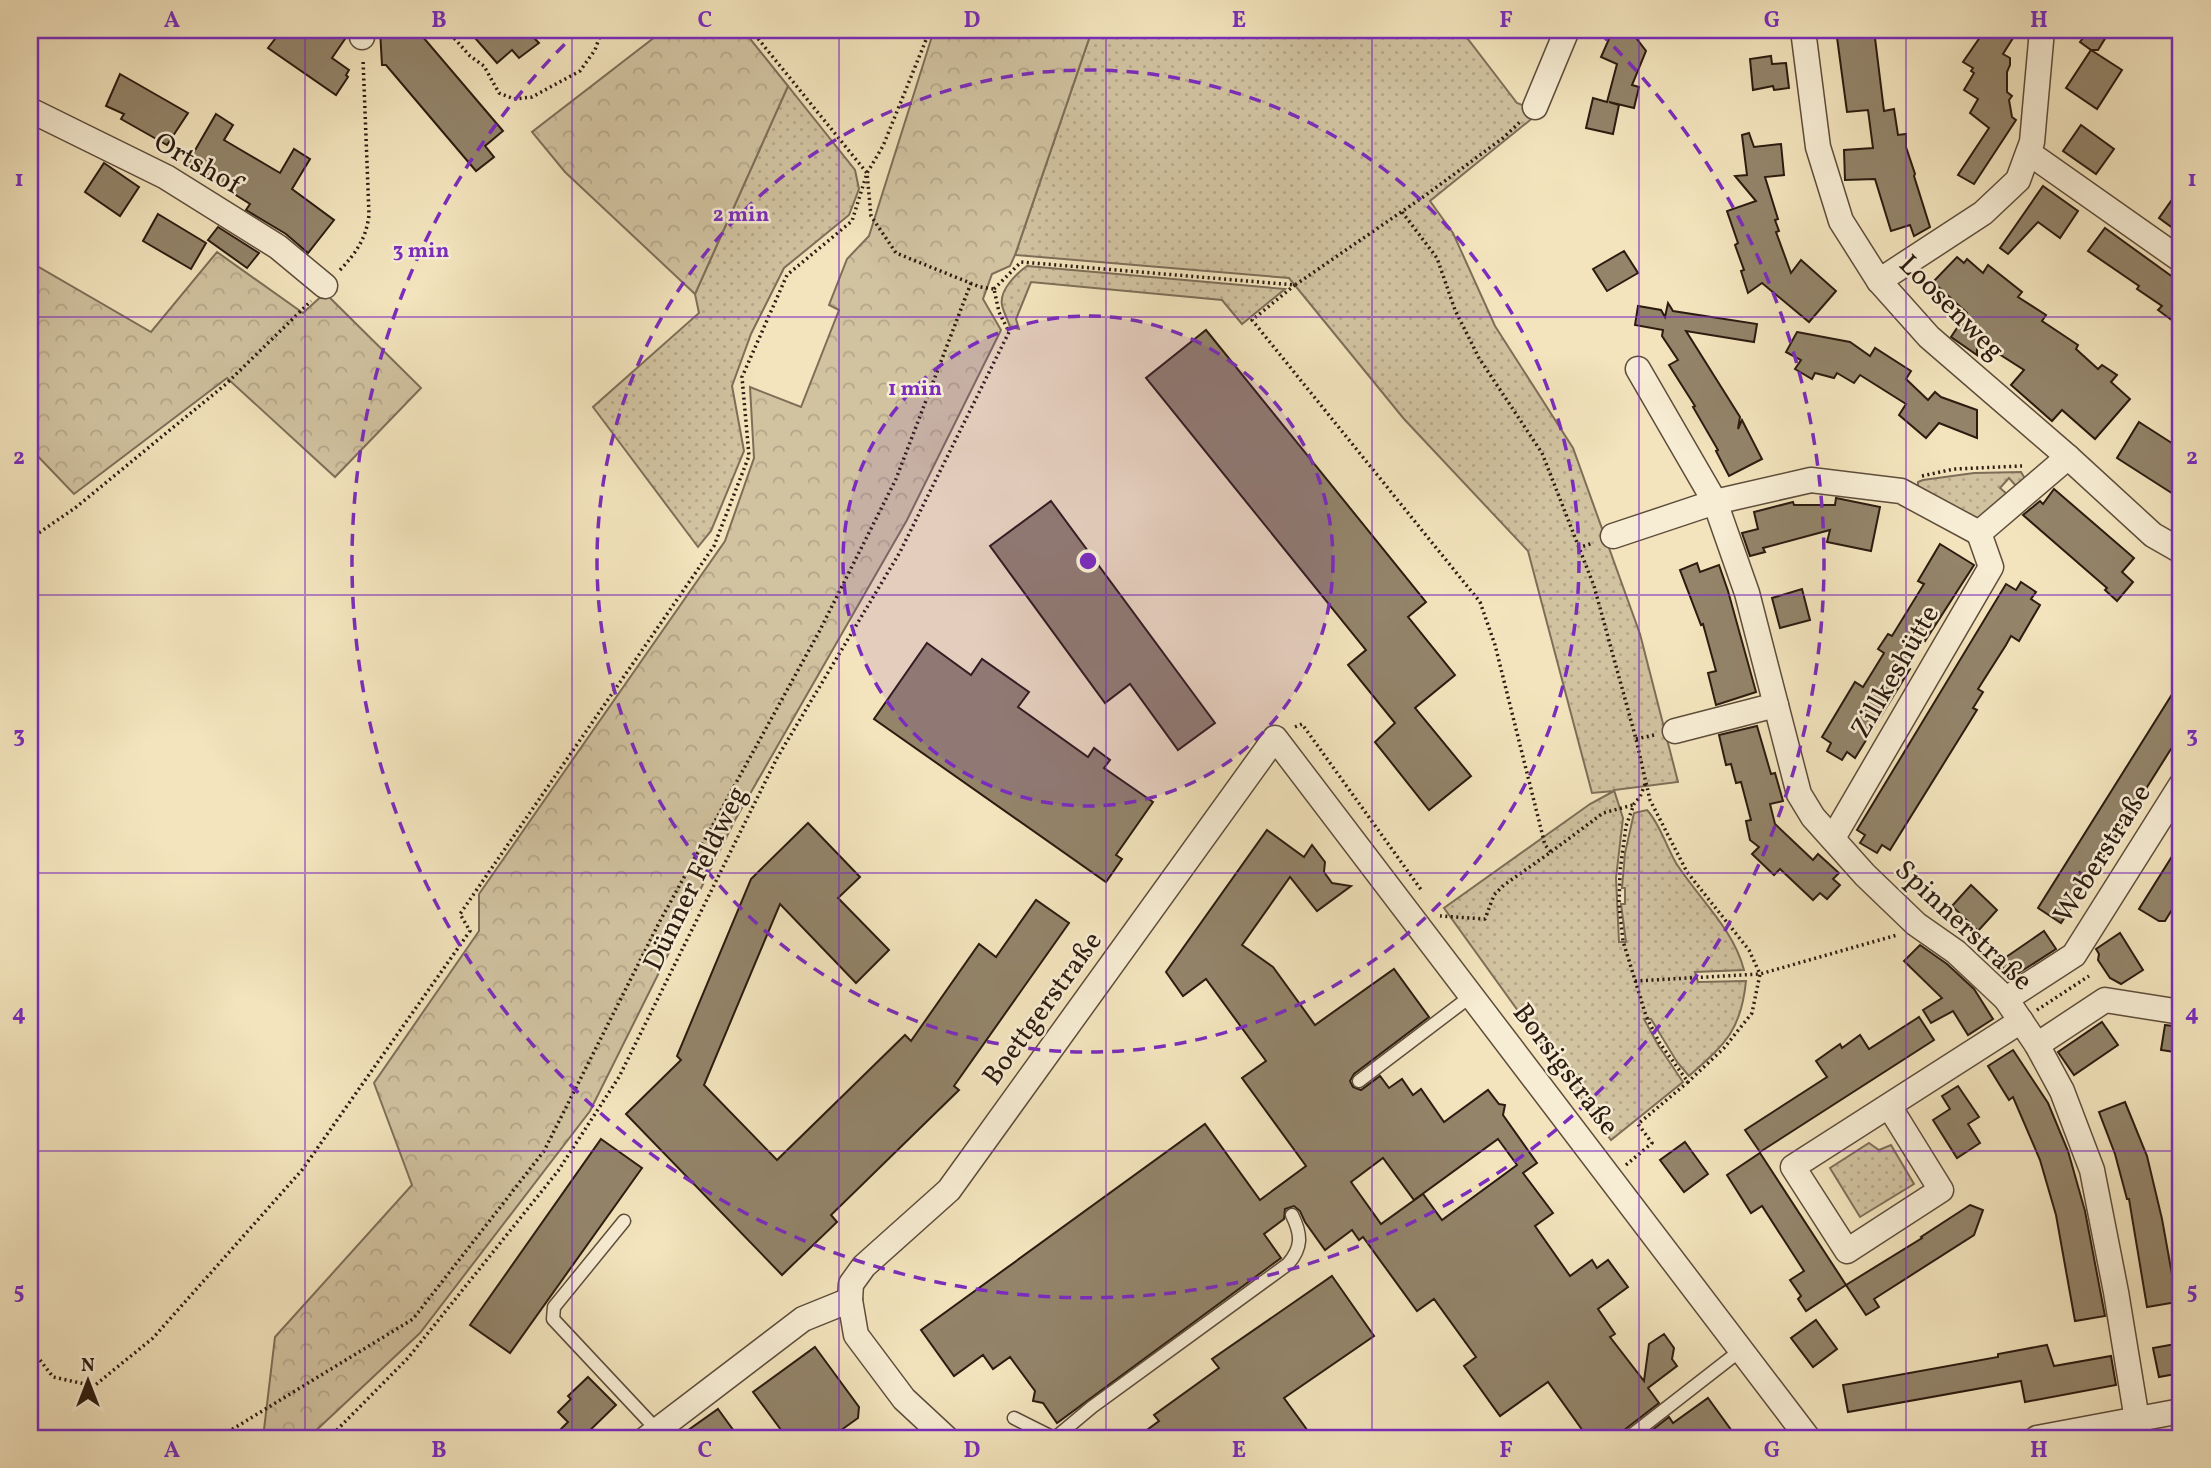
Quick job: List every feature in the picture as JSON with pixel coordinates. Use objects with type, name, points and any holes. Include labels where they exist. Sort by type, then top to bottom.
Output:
[{"type":"street","points":[[1535,107],[1567,30]]},
{"type":"street","name":"Loosenweg","points":[[1804,30],[1818,146],[1841,221],[1879,281],[1929,337],[2062,462],[2153,535],[2181,551]]},
{"type":"street","points":[[1879,281],[1983,213],[2018,180],[2032,142],[2042,30]]},
{"type":"street","name":"Ortshof","points":[[30,110],[166,177],[278,247],[326,286]]},
{"type":"street","points":[[2029,153],[2181,260]]},
{"type":"street","points":[[1639,369],[1715,502],[1747,593],[1799,794],[1813,817],[1833,838]]},
{"type":"street","points":[[1613,536],[1715,502],[1811,480],[1901,491],[1979,533],[2062,462]]},
{"type":"street","name":"Zillkeshütte","points":[[1833,838],[1991,567],[1979,533]]},
{"type":"street","points":[[1675,731],[1776,705]]},
{"type":"street","name":"Borsigstraße","points":[[1275,738],[1808,1438]]},
{"type":"street","name":"Boettgerstraße","points":[[850,1300],[851,1284],[864,1266],[948,1191],[1275,738]]},
{"type":"street","name":"Weberstraße","points":[[2006,999],[2074,955],[2181,785]]},
{"type":"street","name":"Spinnerstraße","points":[[1833,838],[1865,875],[1916,923],[1956,951],[2006,999],[2037,1045],[2062,1091],[2091,1170],[2116,1292],[2139,1429]]},
{"type":"street","points":[[2037,1045],[2105,1000],[2181,1012]]},
{"type":"street","name":"Spinnerstraße","points":[[1889,1106],[1941,1190],[1847,1251],[1794,1167],[2021,1021]]},
{"type":"street","points":[[652,1434],[803,1319],[850,1300],[856,1335],[904,1399],[946,1438]]},
{"type":"street","points":[[2037,1438],[2139,1429],[2181,1411]]},
{"type":"lane","points":[[1359,1081],[1471,996]]},
{"type":"lane","points":[[1013,1418],[1054,1438],[1100,1401],[1287,1264],[1300,1245],[1298,1228],[1292,1215]]},
{"type":"lane","points":[[624,1220],[554,1307],[553,1318],[652,1434]]},
{"type":"lane","points":[[1628,1438],[1741,1350]]},
{"type":"path","points":[[447,30],[470,56],[484,66],[499,93],[514,99],[531,97],[580,71],[595,50],[602,30]]},
{"type":"path","points":[[751,30],[867,173],[871,216],[896,253],[971,284],[994,289],[1021,262],[1295,285]]},
{"type":"path","points":[[30,1347],[53,1377],[94,1386],[153,1338],[302,1170],[470,931],[460,914],[714,546],[749,456],[742,377],[787,275],[852,221],[867,173],[883,145],[930,30]]},
{"type":"path","points":[[30,539],[75,508],[226,384],[349,261],[367,233],[369,215],[362,33]]},
{"type":"path","points":[[1535,107],[1503,138],[1402,212],[1295,285],[1252,320],[1480,602],[1495,645],[1545,845],[1551,852]]},
{"type":"path","points":[[1402,212],[1437,258],[1455,310],[1479,358],[1542,453],[1594,586],[1650,800],[1687,872],[1749,950],[1760,974],[1752,1013],[1724,1048],[1638,1124],[1652,1143],[1626,1165]]},
{"type":"path","points":[[218,1438],[413,1318],[544,1151],[660,922],[819,632],[896,479],[971,284]]},
{"type":"path","name":"Dünner Feldweg","points":[[329,1438],[408,1358],[433,1327],[558,1171],[619,1077],[777,758],[900,552],[1009,332],[999,312],[994,289]]},
{"type":"path","points":[[1901,491],[1916,477],[1954,469],[2062,462]]},
{"type":"path","points":[[1645,783],[1626,826],[1619,905],[1623,941],[1646,1016],[1659,1042],[1688,1082]]},
{"type":"path","points":[[1440,916],[1485,919],[1494,895],[1504,885],[1603,813],[1634,804]]},
{"type":"path","points":[[1635,981],[1760,974],[1894,937],[1916,923]]},
{"type":"path","points":[[2021,1021],[2088,976],[2105,1000]]},
{"type":"green space","points":[[664,30],[743,30],[788,86],[695,294],[565,172],[532,132]]},
{"type":"green space","points":[[934,30],[1092,30],[1015,255],[1010,266],[992,274],[983,299],[1001,330],[907,520],[735,820],[590,1111],[420,1333],[308,1438],[263,1438],[275,1337],[412,1185],[374,1083],[479,931],[479,894],[725,541],[754,458],[750,387],[801,407],[839,310],[829,305],[847,259],[869,236]]},
{"type":"green space","points":[[1092,30],[1461,30],[1517,103],[1540,112],[1430,201],[1453,233],[1495,326],[1573,448],[1640,634],[1678,782],[1614,790],[1623,818],[1616,878],[1619,942],[1626,942],[1621,904],[1625,904],[1625,888],[1622,888],[1625,853],[1634,813],[1647,810],[1676,863],[1724,927],[1744,970],[1695,972],[1698,982],[1746,981],[1740,1012],[1729,1035],[1689,1076],[1677,1062],[1651,1019],[1644,1019],[1683,1082],[1611,1140],[1444,908],[1590,804],[1614,791],[1592,793],[1528,551],[1404,419],[1289,278],[1015,255]]},
{"type":"green space","points":[[788,86],[855,170],[859,189],[849,215],[784,268],[751,334],[732,386],[744,451],[711,531],[698,547],[593,407],[699,313],[695,294]]},
{"type":"green space","points":[[217,252],[303,313],[325,293],[421,388],[335,477],[227,378],[74,494],[30,448],[30,262],[151,332]]},
{"type":"green space","points":[[1027,266],[1285,289],[1242,324],[1222,300],[1031,282],[1016,319],[1019,329],[1010,327],[1002,299],[1010,282]]},
{"type":"green space","points":[[2021,472],[2024,481],[2017,487],[2009,478],[2000,488],[2008,495],[1978,522],[1918,490],[1918,482],[1923,480],[1974,473]]},
{"type":"green space","points":[[1869,1143],[1879,1150],[1891,1145],[1914,1184],[1860,1217],[1830,1168]]},
{"type":"building","points":[[282,30],[347,30],[347,36],[332,58],[349,70],[346,75],[348,77],[336,95],[268,48]]},
{"type":"building","points":[[380,30],[417,30],[503,131],[485,146],[494,157],[476,171],[386,65],[382,65]]},
{"type":"building","points":[[468,30],[526,30],[539,43],[519,58],[512,50],[497,63]]},
{"type":"building","points":[[1613,30],[1641,30],[1637,39],[1646,51],[1632,85],[1639,87],[1634,108],[1609,102],[1619,105],[1613,134],[1586,128],[1593,98],[1607,102],[1617,64],[1601,57]]},
{"type":"building","points":[[1836,30],[1874,30],[1884,111],[1894,109],[1898,135],[1906,134],[1906,147],[1930,227],[1914,236],[1910,225],[1891,231],[1875,179],[1845,180],[1844,150],[1873,148],[1868,110],[1847,112]]},
{"type":"building","points":[[1985,30],[2001,30],[2013,38],[2003,54],[2010,58],[2007,92],[2012,96],[2009,100],[2012,117],[2016,120],[1974,184],[1958,175],[1989,128],[1970,113],[1978,99],[1964,90],[1974,73],[1971,71],[1973,68],[1963,62]]},
{"type":"building","points":[[2089,30],[2106,37],[2098,50],[2091,50],[2080,42]]},
{"type":"building","points":[[2091,50],[2122,70],[2097,109],[2066,88]]},
{"type":"building","points":[[1771,56],[1772,64],[1786,63],[1789,88],[1774,90],[1773,86],[1753,90],[1750,59]]},
{"type":"building","points":[[120,74],[188,113],[167,145],[121,119],[124,114],[106,106]]},
{"type":"building","points":[[216,114],[233,125],[224,140],[280,173],[294,149],[310,159],[292,189],[334,220],[308,253],[286,234],[246,210],[250,204],[212,180],[213,178],[187,164]]},
{"type":"building","points":[[2081,125],[2114,149],[2096,174],[2063,151]]},
{"type":"building","points":[[1749,133],[1754,147],[1781,144],[1784,175],[1765,177],[1778,219],[1775,220],[1779,231],[1776,232],[1791,273],[1801,260],[1836,291],[1809,322],[1762,283],[1748,293],[1741,271],[1744,270],[1735,245],[1738,243],[1727,211],[1756,201],[1735,176],[1747,175],[1742,135]]},
{"type":"building","points":[[104,163],[139,187],[120,216],[85,192]]},
{"type":"building","points":[[2043,186],[2078,211],[2060,238],[2038,222],[2008,254],[2000,248]]},
{"type":"building","points":[[2181,187],[2181,234],[2159,218]]},
{"type":"building","points":[[158,214],[206,243],[191,269],[143,241]]},
{"type":"building","points":[[218,227],[259,253],[247,268],[208,240]]},
{"type":"building","points":[[2105,228],[2181,283],[2181,327],[2158,310],[2162,306],[2137,289],[2139,286],[2088,251]]},
{"type":"building","points":[[1624,251],[1638,273],[1607,291],[1593,269]]},
{"type":"building","points":[[1957,257],[1964,263],[1967,259],[1983,273],[1988,265],[2022,292],[2018,297],[2046,315],[2042,321],[2078,345],[2076,349],[2098,369],[2102,365],[2117,375],[2111,382],[2130,399],[2095,439],[2062,410],[2052,421],[2011,385],[2024,370],[1977,340],[1977,355],[1951,337],[1967,313],[1933,282]]},
{"type":"building","points":[[1668,303],[1673,311],[1757,324],[1754,342],[1686,331],[1740,417],[1738,429],[1742,420],[1762,459],[1729,476],[1716,451],[1718,450],[1693,407],[1695,406],[1669,365],[1678,360],[1662,336],[1663,330],[1635,325],[1638,306],[1661,310],[1665,317]]},
{"type":"building","points":[[1206,330],[1426,602],[1408,617],[1455,675],[1415,708],[1471,776],[1429,810],[1375,742],[1395,723],[1348,665],[1366,650],[1146,378]]},
{"type":"building","points":[[1797,332],[1850,342],[1870,356],[1875,348],[1911,371],[1906,379],[1928,400],[1935,392],[1941,397],[1977,410],[1977,438],[1939,423],[1926,438],[1899,415],[1906,404],[1860,375],[1854,383],[1837,373],[1834,378],[1815,373],[1812,379],[1795,369],[1801,360],[1786,352]]},
{"type":"building","points":[[2139,422],[2181,449],[2181,499],[2117,458]]},
{"type":"building","points":[[2054,489],[2134,558],[2122,572],[2133,582],[2117,601],[2105,590],[2107,588],[2023,515],[2040,501],[2043,504]]},
{"type":"building","points":[[1836,498],[1880,507],[1871,551],[1827,542],[1830,530],[1763,548],[1765,552],[1750,556],[1742,533],[1758,529],[1754,512],[1793,502],[1794,505],[1835,505]]},
{"type":"building","points":[[1051,501],[1215,723],[1178,750],[1130,684],[1105,703],[990,546]]},
{"type":"building","points":[[1940,544],[1974,565],[1925,641],[1919,637],[1902,664],[1910,669],[1855,758],[1847,752],[1842,760],[1827,751],[1831,743],[1822,737],[1855,682],[1863,687],[1873,671],[1884,653],[1878,649],[1888,634],[1892,636],[1924,584],[1918,581]]},
{"type":"building","points":[[1697,563],[1700,572],[1719,565],[1756,692],[1716,705],[1708,673],[1716,671],[1703,624],[1701,625],[1680,570]]},
{"type":"building","points":[[2021,582],[2036,592],[2031,599],[2040,605],[2019,641],[2011,636],[1978,689],[1983,692],[1973,708],[1977,710],[1890,850],[1882,845],[1877,853],[1860,843],[1865,835],[1857,830],[2006,584],[2016,590]]},
{"type":"building","points":[[1802,589],[1810,620],[1780,628],[1772,598]]},
{"type":"building","points":[[927,643],[971,675],[982,659],[1029,692],[1018,707],[1088,757],[1094,748],[1110,760],[1104,768],[1153,802],[1116,855],[1122,859],[1106,882],[874,719]]},
{"type":"building","points":[[2181,680],[2181,733],[2090,878],[2079,872],[2087,883],[2061,923],[2038,908]]},
{"type":"building","points":[[1757,726],[1771,774],[1775,773],[1783,801],[1770,804],[1775,824],[1813,860],[1818,854],[1839,873],[1833,879],[1840,885],[1827,899],[1820,893],[1813,900],[1780,869],[1774,875],[1752,854],[1759,847],[1750,840],[1746,821],[1751,820],[1741,782],[1736,783],[1731,764],[1726,765],[1719,735]]},
{"type":"building","points":[[808,823],[860,877],[838,898],[889,950],[856,983],[780,904],[704,1085],[777,1160],[905,1035],[911,1041],[979,944],[996,957],[1036,900],[1069,923],[954,1086],[959,1090],[831,1215],[837,1222],[782,1275],[626,1114],[681,1060],[677,1056],[751,879]]},
{"type":"building","points":[[1267,830],[1304,857],[1312,845],[1325,862],[1324,872],[1332,883],[1351,886],[1317,911],[1290,877],[1242,945],[1273,967],[1315,1025],[1394,969],[1429,1017],[1354,1074],[1350,1081],[1353,1087],[1361,1090],[1380,1076],[1389,1088],[1402,1079],[1413,1095],[1421,1089],[1444,1122],[1488,1090],[1499,1104],[1505,1105],[1503,1115],[1537,1163],[1523,1173],[1553,1213],[1535,1226],[1570,1276],[1592,1260],[1597,1268],[1608,1260],[1628,1287],[1598,1309],[1615,1334],[1610,1337],[1644,1381],[1649,1344],[1664,1334],[1674,1348],[1672,1359],[1677,1366],[1648,1388],[1659,1403],[1623,1431],[1619,1438],[1588,1438],[1548,1382],[1500,1416],[1464,1366],[1476,1357],[1434,1299],[1417,1311],[1363,1237],[1359,1240],[1352,1230],[1325,1250],[1294,1206],[1285,1209],[1284,1219],[1264,1234],[1281,1258],[1057,1423],[1043,1403],[1033,1401],[1035,1391],[1010,1357],[993,1369],[983,1355],[954,1376],[921,1330],[1205,1124],[1260,1200],[1306,1166],[1242,1078],[1266,1061],[1206,979],[1183,996],[1166,972]],"holes":[[[1498,1139],[1517,1165],[1442,1220],[1423,1194],[1381,1224],[1351,1182],[1383,1158],[1414,1200]]]},
{"type":"building","points":[[2181,842],[2181,895],[2165,921],[2159,921],[2139,909]]},
{"type":"building","points":[[1971,885],[1997,910],[1978,931],[1952,906]]},
{"type":"building","points":[[2044,931],[2056,949],[2011,978],[1999,962]]},
{"type":"building","points":[[2120,933],[2143,970],[2121,984],[2110,978],[2098,960],[2096,949]]},
{"type":"building","points":[[1920,945],[1947,964],[1974,989],[1993,1019],[1968,1035],[1953,1011],[1931,1023],[1923,1010],[1942,998],[1904,961]]},
{"type":"building","points":[[1919,1017],[1934,1040],[1760,1152],[1745,1130],[1827,1077],[1816,1061],[1840,1044],[1842,1048],[1860,1035],[1869,1049]]},
{"type":"building","points":[[2102,1022],[2118,1045],[2074,1075],[2058,1052]]},
{"type":"building","points":[[2165,1025],[2181,1027],[2181,1053],[2161,1050]]},
{"type":"building","points":[[2013,1050],[2048,1103],[2068,1151],[2085,1211],[2105,1316],[2075,1321],[2056,1215],[2040,1160],[2013,1097],[2009,1100],[1988,1066]]},
{"type":"building","points":[[1958,1086],[1979,1117],[1968,1124],[1980,1143],[1957,1158],[1933,1120],[1950,1109],[1942,1096]]},
{"type":"building","points":[[2125,1102],[2147,1156],[2177,1302],[2147,1307],[2129,1199],[2099,1112]]},
{"type":"building","points":[[601,1139],[642,1168],[510,1353],[470,1325]]},
{"type":"building","points":[[1685,1142],[1708,1174],[1684,1192],[1660,1160]]},
{"type":"building","points":[[1760,1153],[1846,1285],[1806,1311],[1798,1299],[1801,1296],[1790,1280],[1804,1271],[1762,1206],[1751,1213],[1727,1175]]},
{"type":"building","points":[[1970,1205],[1983,1210],[1974,1235],[1874,1299],[1879,1307],[1866,1315],[1846,1285]]},
{"type":"building","points":[[1332,1276],[1374,1336],[1284,1398],[1313,1438],[1136,1438],[1159,1421],[1154,1415],[1219,1368],[1212,1359]]},
{"type":"building","points":[[1816,1320],[1837,1349],[1813,1367],[1791,1338]]},
{"type":"building","points":[[2181,1343],[2181,1373],[2159,1377],[2153,1348]]},
{"type":"building","points":[[2047,1345],[2054,1366],[2111,1356],[2116,1385],[2025,1402],[2021,1381],[1848,1412],[1843,1385],[1998,1357],[1998,1354]]},
{"type":"building","points":[[815,1347],[859,1407],[858,1418],[830,1438],[787,1438],[753,1392]]},
{"type":"building","points":[[588,1377],[616,1405],[582,1438],[552,1438],[568,1422],[558,1412],[571,1399],[568,1396]]},
{"type":"building","points":[[1708,1398],[1737,1438],[1642,1438],[1669,1417],[1673,1423]]},
{"type":"building","points":[[718,1409],[739,1438],[677,1438]]}]
